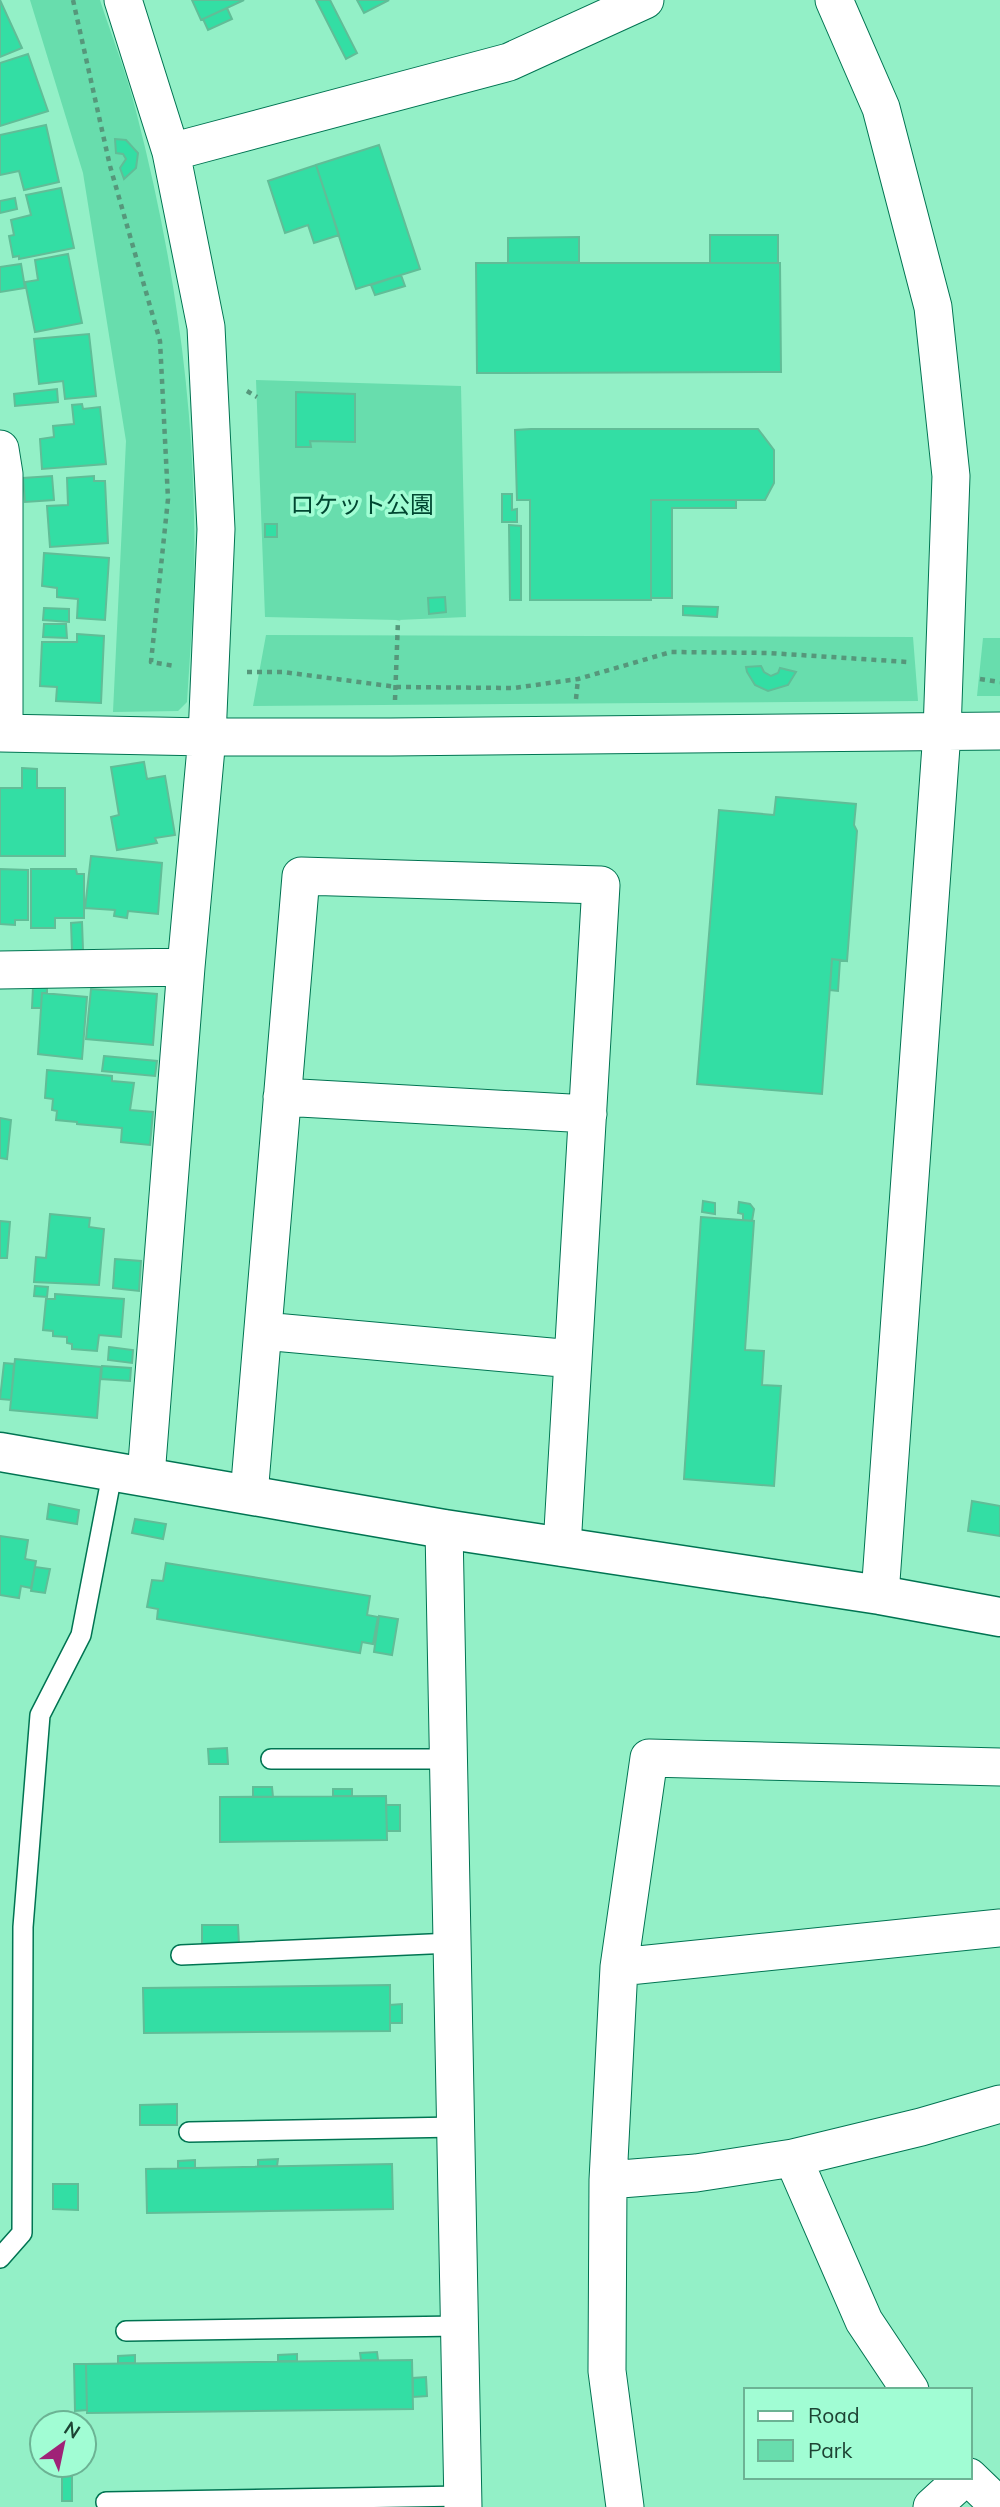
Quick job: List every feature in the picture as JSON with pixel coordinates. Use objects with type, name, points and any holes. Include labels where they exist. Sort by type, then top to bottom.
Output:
[{"type":"street","points":[[122,0],[170,152],[206,327],[216,528],[208,737],[186,967],[146,1476]]},
{"type":"street","points":[[170,152],[509,62],[645,0]]},
{"type":"street","points":[[834,0],[881,108],[933,307],[950,476],[942,732],[880,1595]]},
{"type":"street","points":[[0,449],[4,474],[2,733],[391,737],[1000,731]]},
{"type":"street","points":[[249,1495],[301,876],[601,886],[562,1547]]},
{"type":"street","points":[[0,970],[186,967]]},
{"type":"street","points":[[282,1097],[588,1114]]},
{"type":"street","points":[[263,1331],[573,1359]]},
{"type":"street","points":[[0,1452],[444,1530],[880,1595],[1000,1617]]},
{"type":"street","points":[[444,1530],[463,2502]]},
{"type":"street","points":[[625,2507],[607,2371],[608,2180],[619,1967],[649,1759],[1000,1767]]},
{"type":"street","points":[[619,1967],[1000,1928]]},
{"type":"street","points":[[608,2180],[696,2173],[793,2158],[996,2114]]},
{"type":"street","points":[[793,2158],[864,2320],[909,2388]]},
{"type":"street","points":[[932,2507],[965,2479]]},
{"type":"street","points":[[969,2479],[1000,2507]]},
{"type":"lane","points":[[0,2258],[22,2233],[23,1927],[40,1715],[81,1634],[109,1490]]},
{"type":"lane","points":[[271,1759],[449,1759]]},
{"type":"lane","points":[[181,1955],[452,1943]]},
{"type":"lane","points":[[189,2132],[456,2127]]},
{"type":"lane","points":[[126,2331],[459,2326]]},
{"type":"lane","points":[[106,2502],[463,2502]]},
{"type":"path","points":[[73,0],[110,166],[160,341],[168,499],[151,662],[210,671],[283,672],[397,687],[514,688],[578,679],[671,652],[769,653],[944,664]]},
{"type":"path","points":[[391,737],[397,687],[398,620]]},
{"type":"green space","points":[[30,0],[100,0],[132,97],[159,211],[184,363],[192,465],[194,586],[187,702],[178,711],[113,712],[126,441],[83,173]]},
{"type":"green space","name":"ロケット公園","points":[[256,380],[461,386],[466,617],[398,620],[265,617]]},
{"type":"green space","points":[[266,635],[913,637],[918,701],[253,706]]},
{"type":"green space","points":[[983,638],[1000,638],[1000,696],[977,696]]},
{"type":"building","points":[[0,0],[22,48],[0,57]]},
{"type":"building","points":[[192,0],[244,0],[201,20]]},
{"type":"building","points":[[316,0],[330,0],[357,53],[346,59]]},
{"type":"building","points":[[357,0],[389,0],[364,13]]},
{"type":"building","points":[[227,8],[232,19],[208,30],[203,19]]},
{"type":"building","points":[[28,54],[48,111],[0,126],[0,63]]},
{"type":"building","points":[[46,125],[59,182],[24,190],[19,171],[0,175],[0,135]]},
{"type":"building","points":[[115,139],[126,140],[138,153],[136,168],[124,179],[120,168],[126,159],[123,154],[116,153]]},
{"type":"building","points":[[379,145],[420,269],[356,289],[316,165]]},
{"type":"building","points":[[316,165],[339,235],[314,243],[308,225],[285,233],[268,181]]},
{"type":"building","points":[[61,188],[74,248],[19,259],[19,256],[13,257],[9,236],[14,235],[11,220],[31,215],[26,195]]},
{"type":"building","points":[[15,198],[17,209],[0,213],[0,201]]},
{"type":"building","points":[[710,235],[778,235],[778,263],[710,263]]},
{"type":"building","points":[[579,237],[579,262],[508,263],[508,238]]},
{"type":"building","points":[[68,254],[82,323],[35,332],[25,282],[38,280],[35,260]]},
{"type":"building","points":[[476,263],[780,263],[781,372],[477,373]]},
{"type":"building","points":[[21,264],[25,288],[0,292],[0,267]]},
{"type":"building","points":[[401,275],[405,286],[375,295],[371,285]]},
{"type":"building","points":[[89,334],[96,396],[65,399],[63,381],[39,384],[34,339]]},
{"type":"building","points":[[57,389],[58,402],[15,406],[14,394]]},
{"type":"building","points":[[296,392],[355,394],[355,442],[310,441],[311,447],[296,447]]},
{"type":"building","points":[[82,404],[83,409],[100,407],[106,464],[42,469],[40,439],[54,437],[53,426],[74,424],[72,405]]},
{"type":"building","points":[[758,429],[774,450],[774,483],[765,500],[651,500],[651,600],[530,600],[530,500],[517,500],[515,430]]},
{"type":"building","points":[[52,476],[54,500],[25,502],[23,478]]},
{"type":"building","points":[[94,476],[94,481],[105,481],[108,543],[50,547],[47,506],[68,505],[67,478]]},
{"type":"building","points":[[502,494],[512,494],[512,510],[517,509],[517,522],[502,522]]},
{"type":"building","points":[[651,500],[736,500],[736,508],[672,508],[672,598],[651,598]]},
{"type":"building","points":[[265,524],[277,524],[277,537],[265,537]]},
{"type":"building","points":[[509,525],[521,526],[521,600],[510,600]]},
{"type":"building","points":[[44,553],[109,558],[105,620],[77,618],[78,599],[57,597],[57,588],[42,586]]},
{"type":"building","points":[[445,597],[446,612],[429,614],[428,598]]},
{"type":"building","points":[[683,606],[718,607],[717,617],[683,615]]},
{"type":"building","points":[[44,608],[69,609],[69,622],[43,620]]},
{"type":"building","points":[[44,624],[66,624],[67,638],[43,637]]},
{"type":"building","points":[[77,634],[104,636],[101,703],[56,701],[57,687],[40,686],[42,642],[77,642]]},
{"type":"building","points":[[761,666],[764,672],[771,676],[778,673],[780,668],[796,672],[788,685],[768,691],[755,685],[747,672],[746,667]]},
{"type":"building","points":[[144,762],[147,779],[165,776],[175,835],[155,838],[157,843],[117,850],[111,817],[119,815],[111,767]]},
{"type":"building","points":[[22,768],[37,769],[37,788],[65,788],[65,856],[0,856],[0,788],[22,788]]},
{"type":"building","points":[[776,797],[856,804],[854,825],[857,831],[847,961],[832,959],[822,1094],[697,1084],[719,810],[774,815]]},
{"type":"building","points":[[91,856],[162,863],[158,914],[128,911],[127,918],[114,916],[115,910],[85,908]]},
{"type":"building","points":[[0,869],[28,870],[28,920],[15,920],[15,925],[0,924]]},
{"type":"building","points":[[31,869],[76,869],[77,874],[84,874],[84,918],[55,918],[55,928],[31,928]]},
{"type":"building","points":[[82,922],[83,950],[72,951],[71,923]]},
{"type":"building","points":[[832,959],[840,960],[838,991],[830,990]]},
{"type":"building","points":[[33,987],[47,988],[47,993],[42,993],[41,1008],[32,1008]]},
{"type":"building","points":[[91,989],[157,994],[153,1045],[86,1039]]},
{"type":"building","points":[[42,993],[87,997],[82,1059],[38,1054]]},
{"type":"building","points":[[104,1056],[157,1061],[155,1076],[102,1071]]},
{"type":"building","points":[[47,1070],[112,1076],[112,1081],[134,1083],[130,1110],[153,1112],[150,1145],[121,1142],[122,1128],[56,1120],[57,1111],[52,1110],[53,1099],[45,1098]]},
{"type":"building","points":[[0,1118],[11,1120],[7,1159],[0,1158]]},
{"type":"building","points":[[703,1201],[715,1203],[715,1214],[702,1212]]},
{"type":"building","points":[[739,1202],[750,1204],[754,1209],[752,1221],[743,1220],[743,1214],[738,1213]]},
{"type":"building","points":[[50,1214],[90,1218],[89,1227],[104,1229],[99,1285],[34,1282],[36,1257],[46,1258]]},
{"type":"building","points":[[701,1217],[754,1221],[745,1350],[764,1351],[762,1385],[781,1386],[774,1486],[684,1479]]},
{"type":"building","points":[[0,1221],[10,1222],[7,1258],[0,1258]]},
{"type":"building","points":[[115,1259],[141,1261],[139,1291],[113,1288]]},
{"type":"building","points":[[35,1286],[48,1287],[47,1297],[34,1296]]},
{"type":"building","points":[[55,1294],[124,1299],[121,1337],[99,1335],[97,1351],[72,1349],[72,1344],[67,1343],[67,1337],[53,1336],[53,1331],[43,1330],[46,1299],[55,1299]]},
{"type":"building","points":[[109,1347],[133,1350],[132,1363],[108,1360]]},
{"type":"building","points":[[15,1359],[101,1367],[97,1418],[10,1410]]},
{"type":"building","points":[[4,1363],[14,1364],[11,1400],[0,1399]]},
{"type":"building","points":[[102,1366],[131,1368],[130,1381],[101,1379]]},
{"type":"building","points":[[972,1501],[1000,1506],[1000,1536],[968,1531]]},
{"type":"building","points":[[49,1504],[79,1510],[77,1524],[47,1519]]},
{"type":"building","points":[[135,1519],[166,1524],[163,1539],[132,1533]]},
{"type":"building","points":[[0,1536],[28,1540],[25,1559],[36,1561],[31,1588],[21,1586],[19,1598],[0,1595]]},
{"type":"building","points":[[166,1563],[370,1596],[367,1615],[378,1617],[373,1644],[362,1642],[360,1653],[157,1619],[158,1609],[147,1607],[152,1580],[163,1581]]},
{"type":"building","points":[[35,1567],[50,1569],[45,1593],[31,1591]]},
{"type":"building","points":[[379,1616],[398,1619],[392,1655],[374,1652]]},
{"type":"building","points":[[227,1748],[228,1764],[209,1764],[208,1749]]},
{"type":"building","points":[[253,1787],[272,1787],[273,1797],[253,1797]]},
{"type":"building","points":[[333,1789],[352,1789],[352,1796],[333,1796]]},
{"type":"building","points":[[386,1796],[387,1840],[220,1842],[220,1797]]},
{"type":"building","points":[[386,1805],[400,1805],[400,1831],[387,1831]]},
{"type":"building","points":[[202,1925],[238,1925],[239,1944],[202,1944]]},
{"type":"building","points":[[390,1985],[390,2031],[144,2033],[143,1988]]},
{"type":"building","points":[[402,2004],[402,2023],[390,2023],[390,2005]]},
{"type":"building","points":[[177,2104],[177,2125],[140,2125],[140,2105]]},
{"type":"building","points":[[278,2159],[277,2166],[258,2166],[258,2160]]},
{"type":"building","points":[[195,2160],[195,2168],[178,2168],[178,2161]]},
{"type":"building","points":[[392,2164],[393,2209],[147,2213],[146,2169]]},
{"type":"building","points":[[53,2184],[78,2184],[78,2210],[53,2209]]},
{"type":"building","points":[[377,2352],[378,2360],[361,2360],[360,2353]]},
{"type":"building","points":[[297,2354],[297,2361],[278,2361],[278,2355]]},
{"type":"building","points":[[135,2355],[135,2363],[118,2363],[118,2356]]},
{"type":"building","points":[[412,2360],[413,2409],[98,2413],[98,2409],[87,2409],[86,2364]]},
{"type":"building","points":[[74,2364],[86,2364],[87,2409],[75,2409]]},
{"type":"building","points":[[426,2377],[427,2396],[413,2397],[413,2378]]},
{"type":"building","points":[[62,2479],[72,2479],[72,2501],[62,2501]]}]
